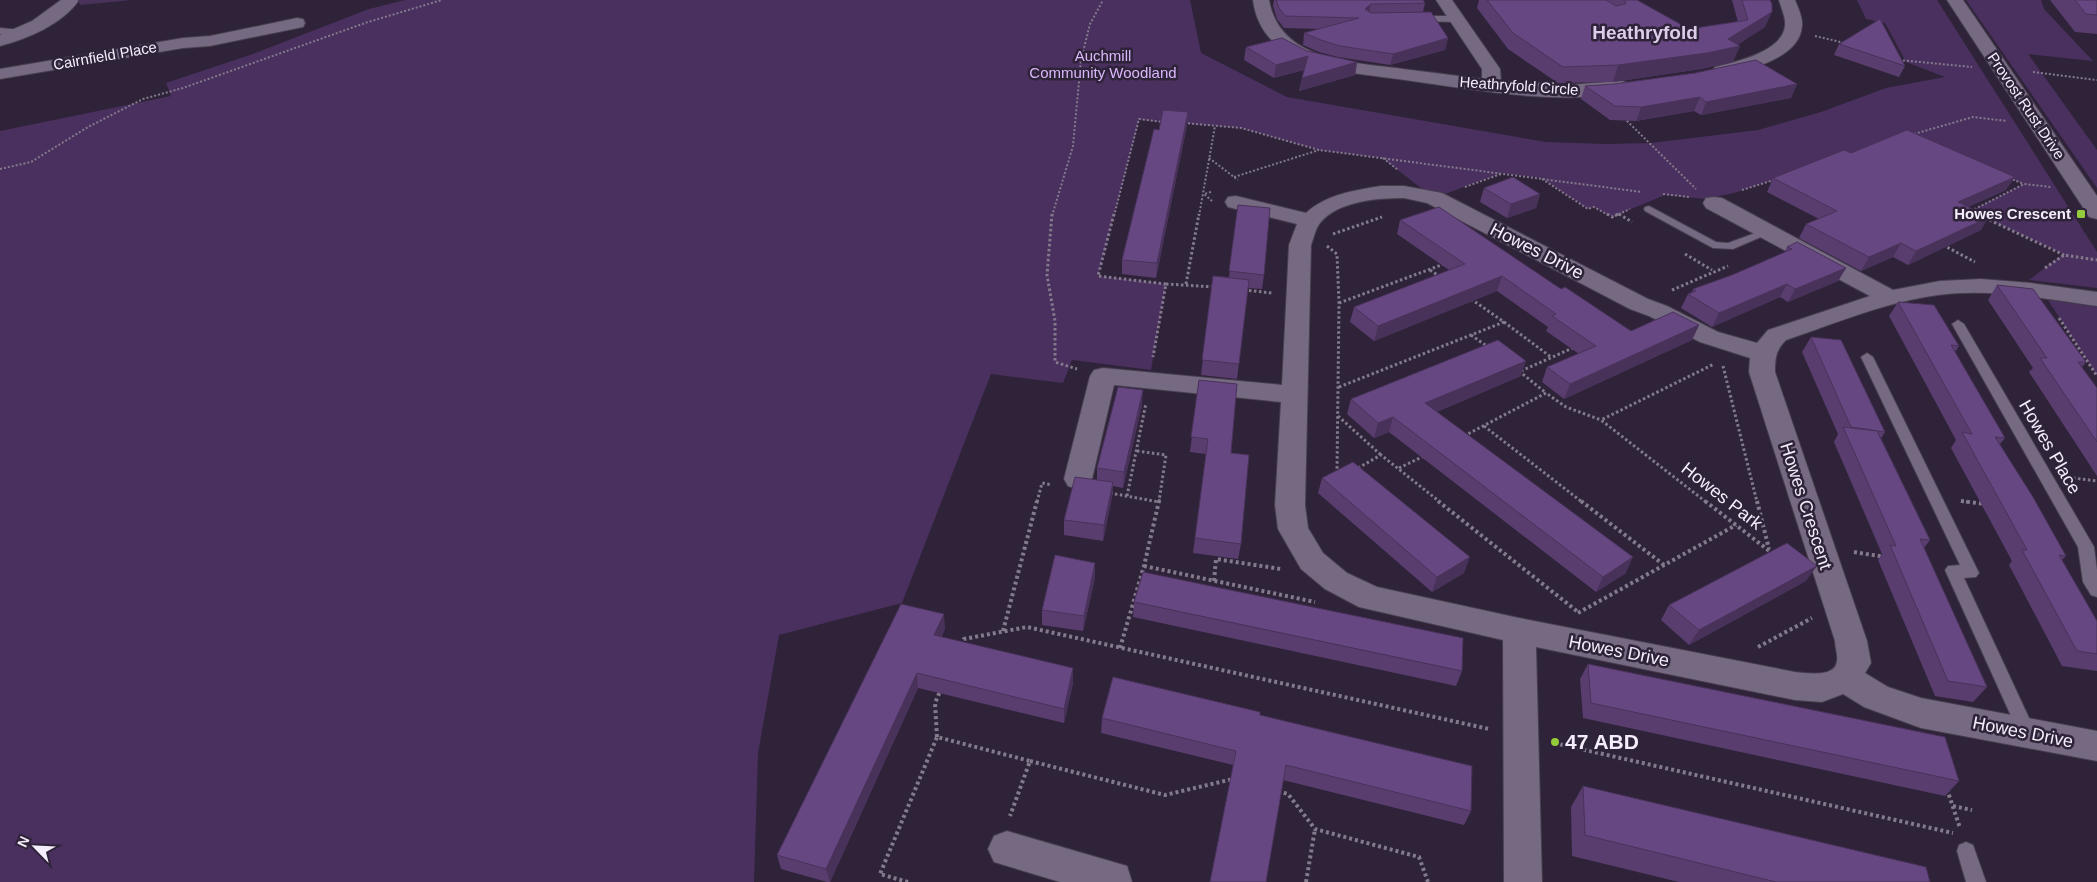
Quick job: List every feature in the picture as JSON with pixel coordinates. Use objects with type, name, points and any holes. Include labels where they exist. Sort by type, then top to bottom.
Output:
[{"type":"street","points":[[0,41],[21,33],[58,14],[71,0]]},
{"type":"street","name":"Heathryfold Circle","points":[[1261,0],[1263,16],[1271,30],[1286,44],[1312,58],[1353,67],[1492,86],[1543,90],[1596,91],[1640,85]]},
{"type":"street","points":[[1444,0],[1491,69],[1492,86]]},
{"type":"street","points":[[1701,75],[1753,64],[1780,49],[1793,32],[1793,17],[1787,0]]},
{"type":"street","name":"Provost Rust Drive","points":[[1956,0],[2097,212]]},
{"type":"street","name":"Cairnfield Place","points":[[0,74],[183,43],[213,48],[297,22]]},
{"type":"street","name":"Howes Drive","points":[[1762,353],[1709,337],[1658,311],[1639,304],[1434,198],[1404,192],[1374,193],[1345,200],[1323,210],[1309,235],[1299,296],[1290,505],[1293,529],[1312,561],[1336,581],[1370,598],[1519,631],[1795,686],[1822,688],[1845,678],[1876,697],[1921,713],[2028,733],[2095,749]]},
{"type":"street","points":[[1236,202],[1309,235]]},
{"type":"street","points":[[1714,203],[1889,297]]},
{"type":"street","points":[[1762,353],[1777,335],[1889,297],[1922,290],[1963,286],[2008,287],[2097,299]]},
{"type":"street","name":"Howes Crescent","points":[[1762,353],[1762,372],[1851,641],[1854,663],[1845,678]]},
{"type":"street","points":[[1068,482],[1103,376],[1295,395]]},
{"type":"street","points":[[1519,631],[1523,882]]},
{"type":"street","points":[[1007,838],[1114,879],[1113,882]]},
{"type":"lane","points":[[1408,19],[1457,18]]},
{"type":"lane","points":[[0,31],[21,33]]},
{"type":"lane","points":[[1649,209],[1713,245],[1729,247],[1769,231]]},
{"type":"lane","name":"Howes Place","points":[[1958,324],[2086,547],[2091,582],[2097,591]]},
{"type":"lane","points":[[1867,357],[1971,573],[1953,570],[2028,733]]},
{"type":"lane","points":[[1966,852],[1976,882]]},
{"type":"path","points":[[0,169],[31,162],[88,127],[143,99],[183,88],[368,22],[442,0]]},
{"type":"path","points":[[1103,0],[1090,24],[1081,60],[1073,146],[1051,218],[1046,275],[1055,322],[1055,362],[1103,376]]},
{"type":"path","points":[[1793,32],[1850,44]]},
{"type":"path","points":[[1897,59],[1906,62],[2002,69],[2097,80]]},
{"type":"path","points":[[1596,91],[1705,199],[1714,203]]},
{"type":"path","points":[[1919,139],[1910,135],[1973,117],[2040,125]]},
{"type":"path","points":[[1186,284],[1215,126]]},
{"type":"path","points":[[1234,177],[1319,150]]},
{"type":"path","points":[[2006,177],[2024,184],[2084,192]]},
{"type":"path","points":[[1541,178],[1588,209],[1594,207],[1612,217],[1634,208]]},
{"type":"path","points":[[1971,211],[2024,184]]},
{"type":"path","points":[[1657,198],[1665,194]]},
{"type":"path","points":[[1309,235],[1434,198]]},
{"type":"path","points":[[1962,207],[2064,255],[2097,260]]},
{"type":"path","points":[[1309,235],[1337,254],[1339,303],[1337,480]]},
{"type":"path","points":[[1942,245],[2002,275],[2008,287]]},
{"type":"path","points":[[2064,255],[2029,280],[2038,290],[2097,376]]},
{"type":"path","points":[[1339,303],[1448,263]]},
{"type":"path","points":[[1639,304],[1735,263]]},
{"type":"path","points":[[1430,270],[1444,280]]},
{"type":"path","points":[[1166,284],[1224,288]]},
{"type":"path","points":[[1243,290],[1299,296]]},
{"type":"path","points":[[1467,296],[1551,357]]},
{"type":"path","points":[[1339,386],[1504,322]]},
{"type":"path","points":[[1471,335],[1492,350]]},
{"type":"path","points":[[1520,371],[1578,346]]},
{"type":"path","points":[[1600,420],[1721,361],[1769,550]]},
{"type":"path","name":"Howes Park","points":[[1513,366],[1546,393],[1566,406],[1600,420],[1776,556]]},
{"type":"path","points":[[1459,438],[1546,393]]},
{"type":"path","points":[[1338,416],[1381,454],[1585,618]]},
{"type":"path","points":[[1484,426],[1664,565]]},
{"type":"path","points":[[1120,648],[1144,566],[1159,500],[1166,455],[1137,451]]},
{"type":"path","points":[[1352,471],[1381,454]]},
{"type":"path","points":[[1399,468],[1425,456]]},
{"type":"path","points":[[1003,631],[1042,483],[1068,482]]},
{"type":"path","points":[[1101,492],[1159,500]]},
{"type":"path","points":[[1934,497],[1991,505]]},
{"type":"path","points":[[1578,613],[1736,524]]},
{"type":"path","points":[[1819,548],[1887,557]]},
{"type":"path","points":[[1214,581],[1216,560],[1293,570],[1312,561]]},
{"type":"path","points":[[1144,566],[1320,603]]},
{"type":"path","points":[[1716,670],[1838,604]]},
{"type":"path","points":[[961,646],[964,638],[1027,627],[1962,835],[1946,787]]},
{"type":"path","points":[[908,882],[880,874],[937,737],[935,703],[942,687]]},
{"type":"path","points":[[937,737],[1166,795],[1231,779],[1240,781]]},
{"type":"path","points":[[1007,838],[1030,761]]},
{"type":"path","points":[[1269,789],[1288,794],[1315,829],[1419,857],[1428,882]]},
{"type":"path","points":[[1952,806],[1972,810]]},
{"type":"path","points":[[1306,882],[1315,829]]},
{"type":"green space","name":"Auchmill Community Woodland","points":[[405,0],[1190,0],[1201,53],[1287,97],[1546,142],[1605,144],[1651,143],[1758,130],[1821,112],[1886,88],[1945,77],[1906,62],[1885,23],[1866,19],[1857,0],[1937,0],[2097,252],[2097,288],[2029,280],[2063,254],[1971,211],[2023,184],[1910,135],[1734,193],[1705,199],[1665,195],[1612,217],[1594,207],[1588,209],[1541,178],[1502,173],[1434,198],[1382,158],[1319,150],[1241,128],[1139,120],[1098,276],[1166,284],[1151,370],[1072,360],[1063,383],[991,374],[902,603],[779,635],[758,753],[754,882],[0,882],[0,131],[171,96],[166,83],[250,55],[369,9]]},
{"type":"green space","points":[[1966,0],[2041,0],[2044,9],[2093,61],[2028,54],[2097,150],[2097,188]]},
{"type":"green space","points":[[2048,300],[2097,307],[2097,376]]},
{"type":"building","points":[[1276,0],[1423,0],[1425,3],[1371,4],[1365,9],[1371,13],[1431,12],[1448,38],[1393,54],[1340,46],[1304,33],[1359,18],[1285,16]]},
{"type":"building","points":[[1487,0],[1606,0],[1616,6],[1625,4],[1626,2],[1623,0],[1637,0],[1689,29],[1748,20],[1742,0],[1770,0],[1772,12],[1728,39],[1740,46],[1707,53],[1618,65],[1563,67],[1513,33]]},
{"type":"building","points":[[2075,0],[2097,0],[2097,15],[2086,14]]},
{"type":"building","points":[[1880,19],[1905,66],[1839,44]]},
{"type":"building","points":[[1282,38],[1307,51],[1357,62],[1302,78],[1308,56],[1276,65],[1246,47]]},
{"type":"building","points":[[1756,60],[1797,84],[1706,102],[1700,97],[1641,107],[1615,106],[1585,86],[1695,73]]},
{"type":"building","points":[[1163,110],[1188,112],[1157,263],[1122,260],[1154,129],[1159,130]]},
{"type":"building","points":[[1907,130],[2015,177],[1958,202],[1989,217],[1916,251],[1901,243],[1869,257],[1806,224],[1837,211],[1773,178],[1844,150],[1851,153]]},
{"type":"building","points":[[1513,177],[1540,194],[1511,204],[1484,188]]},
{"type":"building","points":[[1238,205],[1270,208],[1264,275],[1229,271]]},
{"type":"building","points":[[1439,207],[1561,289],[1565,287],[1631,331],[1673,312],[1699,325],[1570,384],[1547,367],[1596,346],[1552,316],[1556,314],[1502,276],[1378,326],[1354,307],[1465,264],[1400,220]]},
{"type":"building","points":[[1797,242],[1846,268],[1795,289],[1787,284],[1719,313],[1688,294],[1696,291],[1693,289],[1732,275],[1792,249],[1787,247]]},
{"type":"building","points":[[1213,276],[1249,280],[1239,364],[1202,360]]},
{"type":"building","points":[[1997,285],[2033,289],[2086,362],[2078,362],[2097,388],[2097,442],[2040,358],[2047,358]]},
{"type":"building","points":[[1898,302],[1934,305],[1959,346],[1951,345],[2005,438],[1995,437],[2033,497],[2066,556],[2059,555],[2097,621],[2097,654],[2077,651],[2022,550],[2027,550],[1962,432],[1972,434]]},
{"type":"building","points":[[1811,337],[1841,340],[1885,432],[1851,427]]},
{"type":"building","points":[[1498,340],[1526,361],[1425,403],[1633,557],[1603,577],[1393,417],[1378,423],[1351,399]]},
{"type":"building","points":[[1199,380],[1237,384],[1231,453],[1249,455],[1241,544],[1195,538],[1208,439],[1191,437]]},
{"type":"building","points":[[1118,387],[1143,390],[1124,472],[1097,468]]},
{"type":"building","points":[[1843,427],[1877,431],[1930,540],[1920,539],[1987,687],[1948,681],[1890,545],[1896,546]]},
{"type":"building","points":[[1353,462],[1470,557],[1437,577],[1322,478]]},
{"type":"building","points":[[1075,477],[1113,482],[1104,525],[1064,520]]},
{"type":"building","points":[[1787,543],[1817,566],[1699,630],[1669,605]]},
{"type":"building","points":[[1055,555],[1095,563],[1084,616],[1042,610]]},
{"type":"building","points":[[1143,572],[1463,638],[1462,671],[1134,602]]},
{"type":"building","points":[[901,604],[944,614],[934,635],[1073,668],[1064,709],[917,673],[826,869],[777,855]]},
{"type":"building","points":[[1588,664],[1945,737],[1959,781],[1591,703]]},
{"type":"building","points":[[1113,677],[1260,712],[1260,715],[1472,766],[1471,811],[1286,765],[1266,882],[1210,882],[1236,751],[1102,718]]},
{"type":"building","points":[[1583,786],[1926,867],[1930,882],[1776,882],[1585,835]]},
{"type":"place","name":"Howes Crescent","points":[[2081,214]]},
{"type":"place","name":"47 ABD","points":[[1555,742]]},
{"type":"district","name":"Heathryfold","points":[[1645,32]]}]
